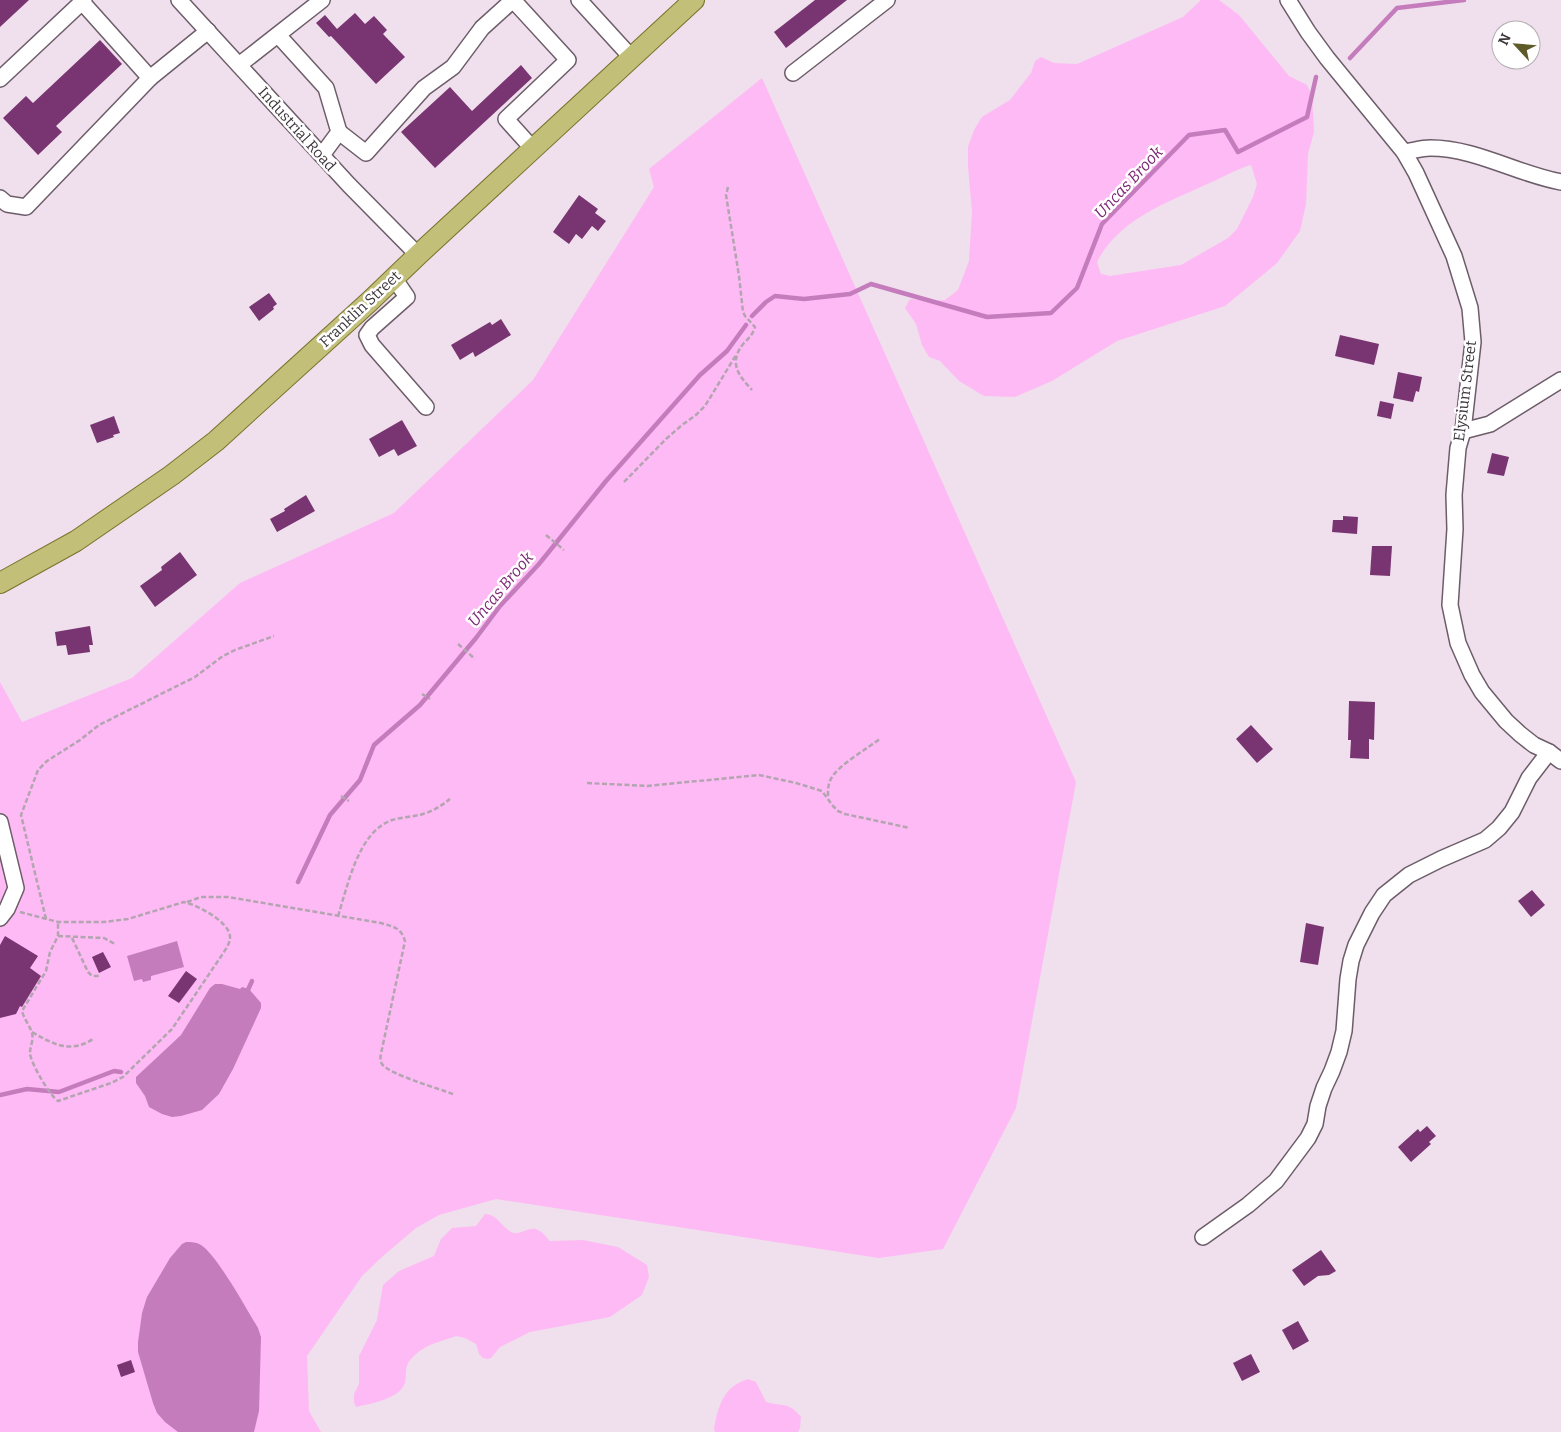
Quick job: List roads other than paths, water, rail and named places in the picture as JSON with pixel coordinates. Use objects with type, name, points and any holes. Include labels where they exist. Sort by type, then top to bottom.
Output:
[{"type":"main road","name":"Franklin Street","points":[[0,583],[76,542],[172,475],[216,441],[694,0]]},
{"type":"street","name":"Industrial Road","points":[[179,0],[322,155],[418,255]]},
{"type":"street","points":[[239,65],[322,0]]},
{"type":"street","points":[[278,35],[326,88],[339,132],[366,153],[424,88],[453,67],[482,28],[513,0],[568,60],[506,119],[532,149]]},
{"type":"street","points":[[579,0],[631,57]]},
{"type":"street","points":[[793,73],[887,0]]},
{"type":"street","name":"Elysium Street","points":[[1288,0],[1327,58],[1404,152],[1416,173],[1454,256],[1470,308],[1472,359],[1466,394],[1463,431],[1458,448],[1454,495],[1455,529],[1450,605],[1458,642],[1472,675],[1482,692],[1506,721],[1534,745],[1555,757]]},
{"type":"street","points":[[0,78],[83,1],[150,78]]},
{"type":"street","points":[[0,198],[7,204],[26,207],[150,78],[208,31]]},
{"type":"street","points":[[322,155],[339,132]]},
{"type":"street","points":[[1404,152],[1430,148],[1468,153],[1561,182]]},
{"type":"street","points":[[394,278],[407,297],[372,328],[367,335],[372,345],[426,408]]},
{"type":"street","points":[[1463,431],[1490,424],[1561,380]]},
{"type":"street","points":[[1204,1237],[1248,1205],[1276,1181],[1308,1138],[1315,1124],[1324,1088],[1339,1052],[1344,1030],[1348,979],[1354,953],[1372,913],[1384,895],[1409,875],[1485,840],[1499,828],[1512,812],[1528,778],[1555,757]]},
{"type":"street","points":[[0,822],[16,888],[4,913]]},
{"type":"waterway","name":"Uncas Brook","points":[[1350,58],[1397,8],[1464,0]]},
{"type":"waterway","name":"Uncas Brook","points":[[752,316],[775,296],[804,299],[850,294],[871,284],[987,317],[1051,313],[1077,288],[1102,224],[1189,135],[1225,130],[1238,152],[1307,117],[1316,77]]},
{"type":"waterway","name":"Uncas Brook","points":[[298,882],[330,815],[360,780],[374,745],[420,705],[500,606],[539,564],[606,481],[700,375],[727,351],[746,325]]},
{"type":"waterway","name":"Uncas Brook","points":[[247,992],[252,981]]},
{"type":"waterway","name":"Uncas Brook","points":[[0,1095],[27,1089],[59,1092],[114,1071],[121,1072]]}]
